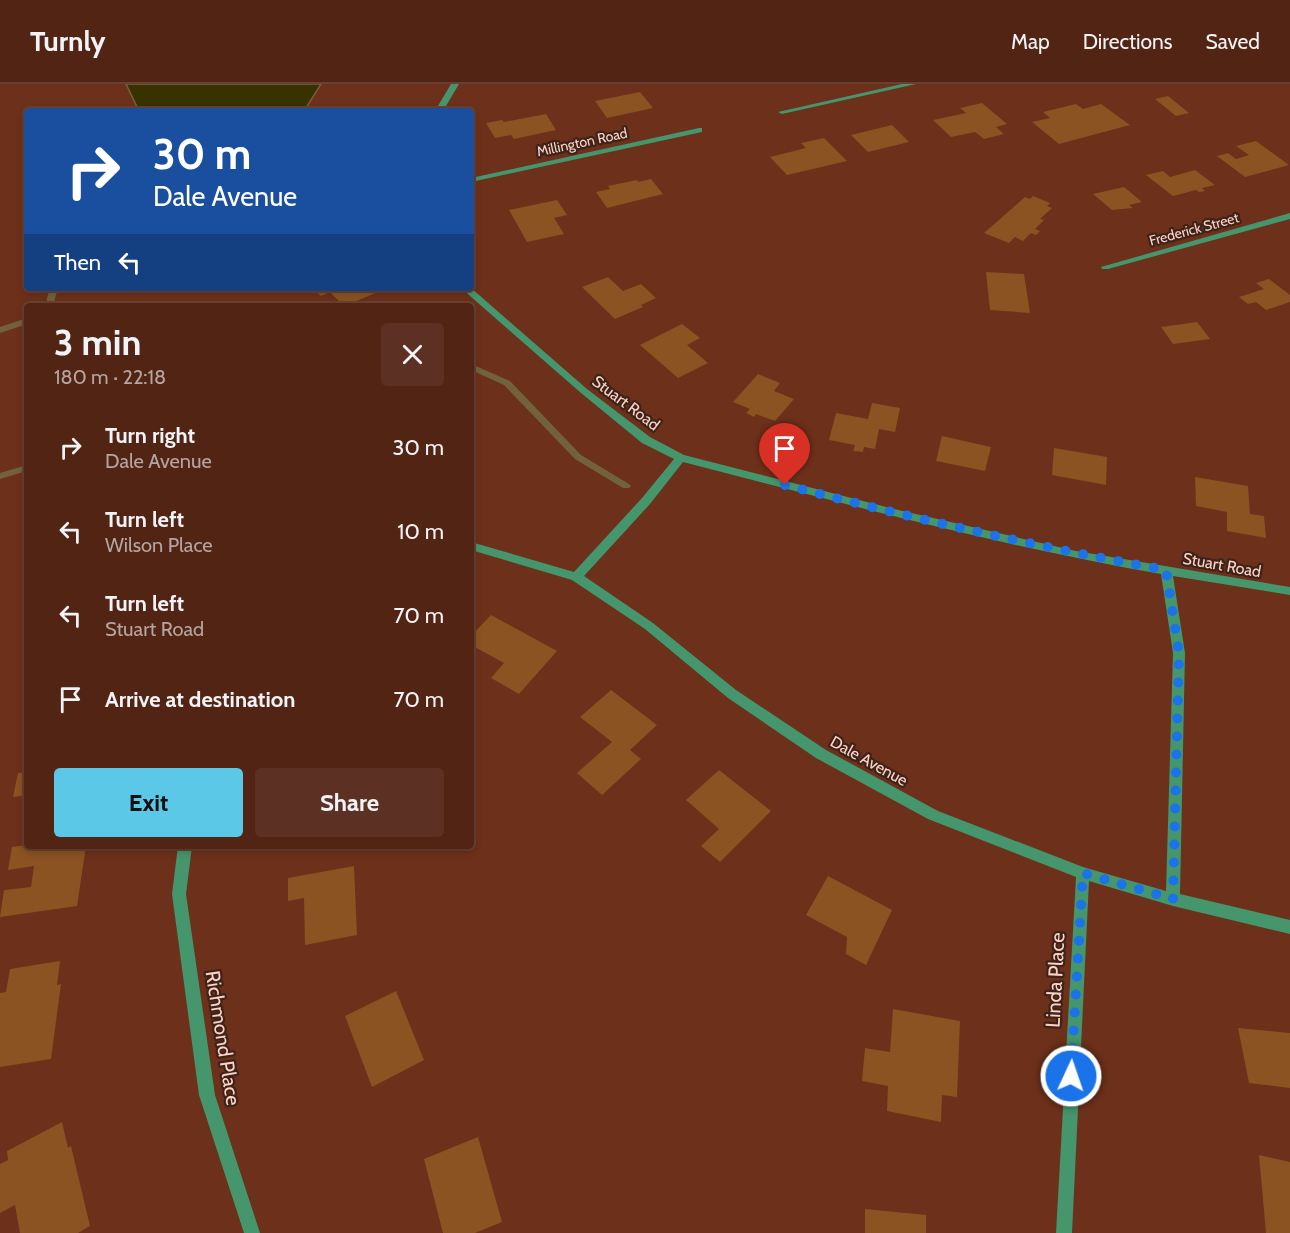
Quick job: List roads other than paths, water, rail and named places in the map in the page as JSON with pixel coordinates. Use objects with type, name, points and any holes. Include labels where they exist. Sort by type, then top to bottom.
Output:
[{"type":"street","points":[[441,108],[455,84]]},
{"type":"street","points":[[782,112],[912,84]]},
{"type":"street","name":"Millington Road","points":[[474,179],[699,130]]},
{"type":"street","name":"Frederick Street","points":[[1105,267],[1290,216]]},
{"type":"street","name":"Stuart Road","points":[[469,291],[584,391],[646,440],[681,458],[894,513],[1076,555],[1290,591]]},
{"type":"street","points":[[576,577],[646,501],[681,458]]},
{"type":"street","name":"Dale Avenue","points":[[474,547],[576,577],[649,626],[732,694],[821,754],[933,815],[1083,873],[1173,899],[1290,927]]},
{"type":"street","points":[[1166,570],[1179,653],[1173,899]]},
{"type":"street","name":"Richmond Place","points":[[185,849],[179,894],[207,1095],[252,1233]]},
{"type":"street","name":"Linda Place","points":[[1064,1233],[1083,873]]},
{"type":"waterway","points":[[50,303],[53,291]]},
{"type":"waterway","points":[[0,330],[24,322]]},
{"type":"waterway","points":[[474,368],[507,383],[578,457],[626,486]]},
{"type":"waterway","points":[[0,476],[24,469]]}]
